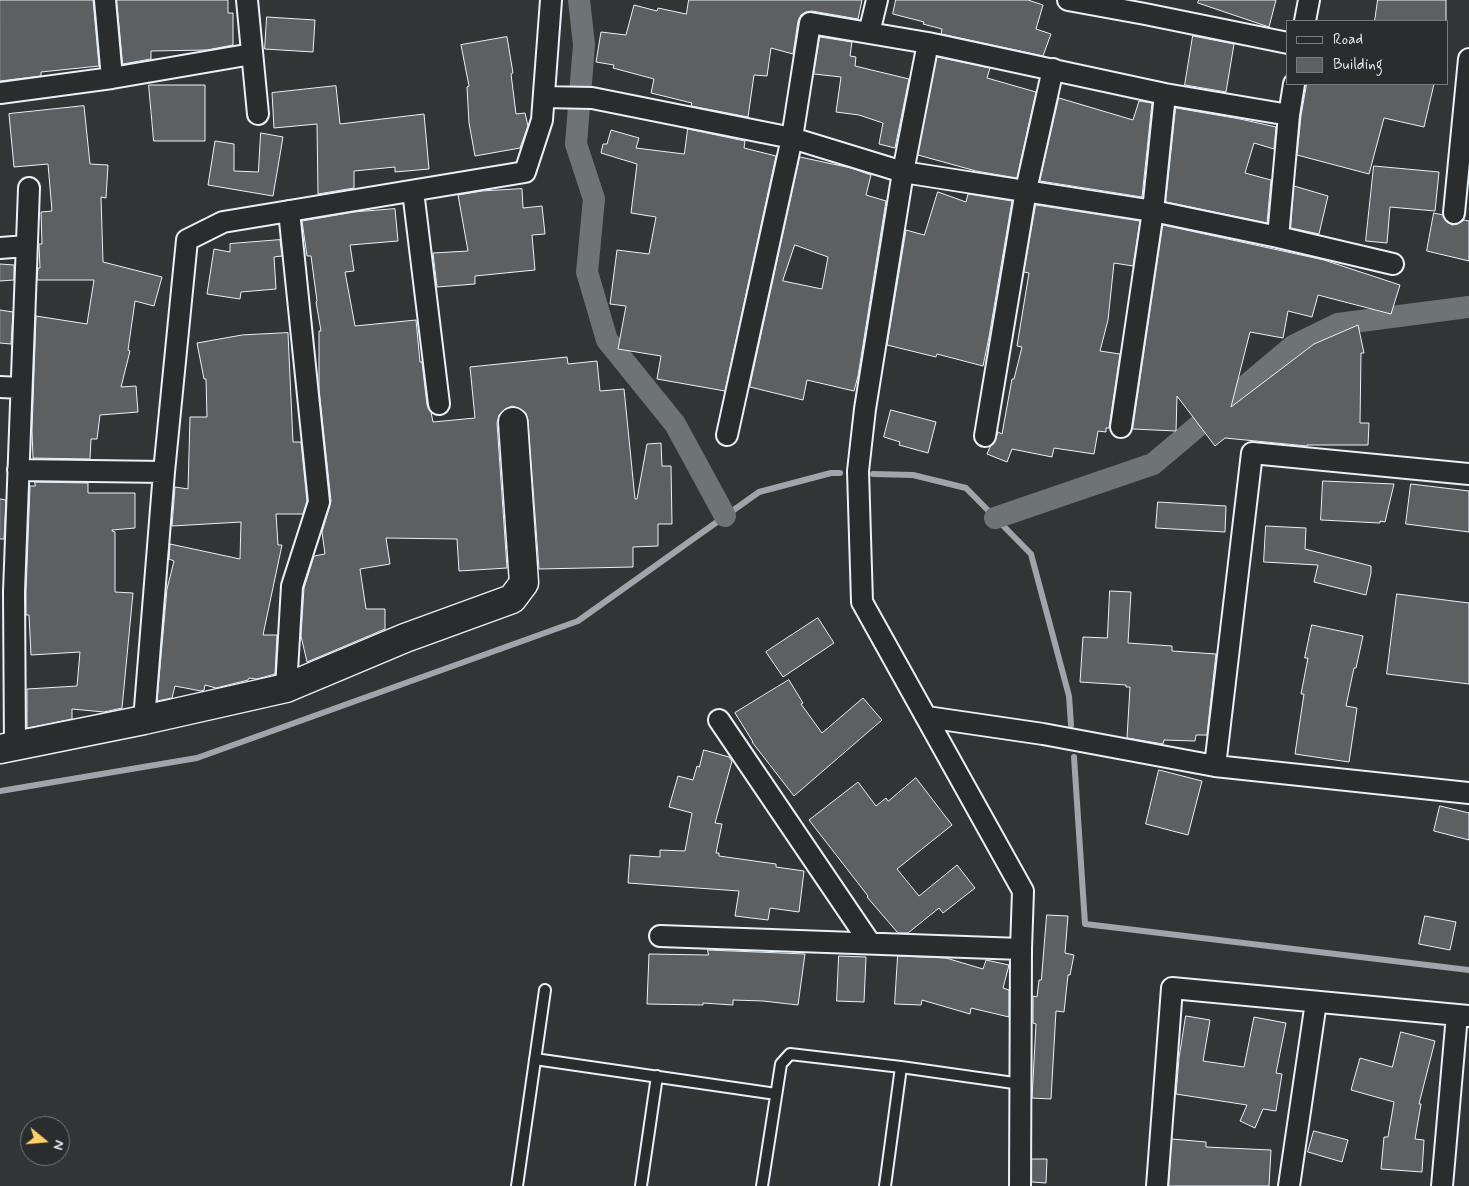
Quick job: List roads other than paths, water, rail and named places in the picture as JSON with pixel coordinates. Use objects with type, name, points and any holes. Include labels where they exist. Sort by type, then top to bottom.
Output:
[{"type":"street","points":[[105,0],[112,78]]},
{"type":"street","points":[[247,0],[258,114]]},
{"type":"street","points":[[144,720],[164,472],[187,240],[222,222],[525,172],[542,120],[551,0]]},
{"type":"street","points":[[869,33],[877,0]]},
{"type":"street","points":[[1068,0],[1146,7],[1286,42]]},
{"type":"street","points":[[1305,20],[1309,0]]},
{"type":"street","points":[[727,435],[792,138],[810,23],[928,43],[1165,94],[1289,115]]},
{"type":"street","points":[[928,43],[903,172],[865,409],[858,471],[862,602],[1023,891],[1020,1186]]},
{"type":"street","points":[[0,93],[112,78],[252,54]]},
{"type":"street","points":[[1454,213],[1469,60]]},
{"type":"street","points":[[985,436],[1026,190],[1053,69]]},
{"type":"street","points":[[1278,237],[1289,115],[1294,85]]},
{"type":"street","points":[[1121,427],[1153,211],[1165,94]]},
{"type":"street","points":[[544,97],[592,98],[792,138],[903,172],[1153,211],[1278,237],[1393,264]]},
{"type":"street","points":[[29,188],[7,748],[286,688],[405,638],[512,599],[524,583],[513,422]]},
{"type":"street","points":[[412,191],[439,404]]},
{"type":"street","points":[[286,688],[292,586],[319,502],[289,211]]},
{"type":"street","points":[[0,248],[26,246]]},
{"type":"street","points":[[0,387],[21,388]]},
{"type":"street","points":[[1215,766],[1252,453],[1469,474]]},
{"type":"street","points":[[18,470],[164,472]]},
{"type":"street","points":[[927,717],[1043,734],[1215,766],[1469,793]]},
{"type":"street","points":[[719,720],[870,943]]},
{"type":"street","points":[[660,936],[1022,949]]},
{"type":"street","points":[[1157,1186],[1172,988],[1463,1015],[1442,1186]]},
{"type":"street","points":[[1289,1186],[1316,1002]]},
{"type":"lane","points":[[517,1186],[545,990]]},
{"type":"lane","points":[[762,1186],[781,1064],[790,1054],[1021,1084]]},
{"type":"lane","points":[[535,1059],[776,1094]]},
{"type":"lane","points":[[885,1186],[901,1067]]},
{"type":"lane","points":[[641,1186],[657,1076]]},
{"type":"waterway","points":[[579,0],[584,45],[576,144],[594,199],[587,272],[607,340],[675,424],[725,516]]},
{"type":"waterway","points":[[995,518],[1153,464],[1293,346],[1338,324],[1469,307]]},
{"type":"waterway","points":[[0,791],[197,758],[578,621],[759,492],[831,473],[840,473]]},
{"type":"waterway","points":[[873,474],[913,475],[966,488],[1031,554],[1069,696],[1071,725]]},
{"type":"waterway","points":[[1074,757],[1085,924],[1469,970]]}]
